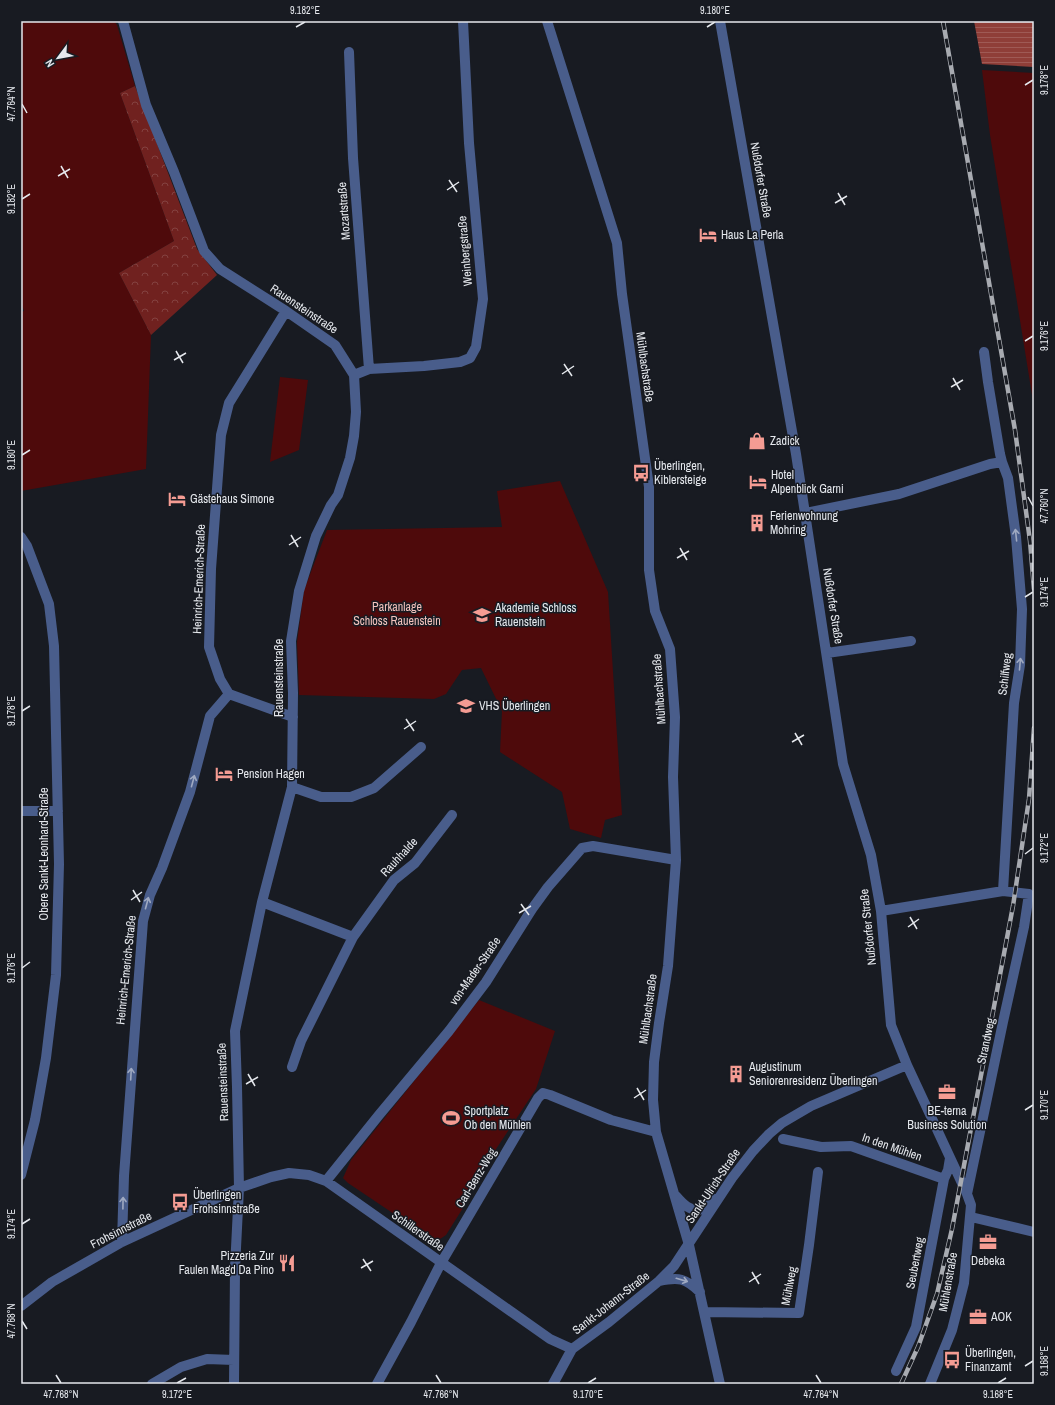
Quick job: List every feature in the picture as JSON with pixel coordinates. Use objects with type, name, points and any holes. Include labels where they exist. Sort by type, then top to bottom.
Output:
[{"type":"street","name":"Rauensteinstraße","points":[[123,21],[146,105],[174,172],[204,251],[220,269],[286,311],[335,345],[354,375],[356,412],[350,458],[338,495],[331,505],[316,536],[298,591],[291,642],[293,717],[292,786],[262,902],[235,1031],[239,1188],[234,1384]]},
{"type":"street","name":"Weinbergstraße","points":[[354,375],[369,369],[424,366],[460,362],[470,358],[476,347],[482,299],[469,143],[463,21]]},
{"type":"street","name":"Mühlbachstraße","points":[[547,21],[617,243],[622,294],[649,487],[649,570],[655,611],[670,649],[675,717],[673,777],[676,860],[668,966],[654,1062],[653,1100],[656,1132],[689,1245]]},
{"type":"street","name":"Nußdorfer Straße","points":[[720,21],[806,514],[843,764],[871,855],[881,911],[891,1025],[906,1065],[961,1181]]},
{"type":"street","name":"Mozartstraße","points":[[349,52],[353,158],[369,369]]},
{"type":"street","name":"Heinrich-Emerich-Straße","points":[[122,1242],[124,1176],[134,1022],[143,921],[150,895],[162,868],[190,792],[210,716],[229,694],[220,679],[209,647],[211,569],[221,435],[229,403],[286,311]]},
{"type":"street","name":"Schilfweg","points":[[984,352],[1002,462],[1008,478],[1016,537],[1022,609],[1020,665],[1014,703],[1003,891]]},
{"type":"street","points":[[806,514],[899,494],[990,464],[1002,462]]},
{"type":"street","name":"Obere Sankt-Leonhard-Straße","points":[[21,537],[27,546],[49,604],[54,646],[59,864],[56,975],[46,1058],[35,1120],[21,1175]]},
{"type":"street","points":[[827,653],[911,641]]},
{"type":"street","points":[[229,694],[293,717]]},
{"type":"street","points":[[292,786],[321,797],[351,797],[374,788],[421,747]]},
{"type":"street","points":[[21,811],[58,811]]},
{"type":"street","name":"Rauhhalde","points":[[292,1067],[301,1041],[353,937],[394,880],[415,863],[452,815]]},
{"type":"street","name":"von-Mader-Straße","points":[[326,1181],[458,1019],[486,982],[548,887],[582,848],[593,846],[676,860]]},
{"type":"street","points":[[881,911],[1003,891]]},
{"type":"street","name":"Strandweg","points":[[967,1194],[1024,928],[1029,894],[1003,891]]},
{"type":"street","points":[[262,902],[353,937]]},
{"type":"street","name":"Sankt-Ulrich-Straße","points":[[689,1245],[720,1195],[753,1151],[782,1123],[811,1106],[906,1065]]},
{"type":"street","name":"Carl-Benz-Weg","points":[[377,1384],[441,1263],[538,1098],[543,1093],[611,1120],[656,1132]]},
{"type":"street","name":"In den Mühlen","points":[[783,1139],[821,1147],[851,1146],[944,1179]]},
{"type":"street","name":"Seubertweg","points":[[896,1371],[916,1327],[944,1179],[948,1170],[950,1158]]},
{"type":"street","name":"Mühlweg","points":[[705,1312],[799,1313],[810,1245],[818,1172]]},
{"type":"street","name":"Schillerstraße","points":[[239,1188],[271,1176],[289,1173],[309,1175],[326,1181],[550,1339],[572,1349]]},
{"type":"street","name":"Mühlenstraße","points":[[930,1384],[952,1330],[964,1283],[971,1205],[961,1181]]},
{"type":"street","name":"Frohsinnstraße","points":[[21,1306],[52,1282],[122,1242],[239,1188]]},
{"type":"street","points":[[674,1192],[683,1205],[693,1209],[702,1209],[720,1195]]},
{"type":"street","points":[[971,1217],[1034,1232]]},
{"type":"street","points":[[689,1245],[720,1384]]},
{"type":"street","name":"Sankt-Johann-Straße","points":[[553,1384],[572,1349],[609,1322],[659,1281],[674,1266],[689,1245]]},
{"type":"street","points":[[659,1281],[674,1278],[683,1279],[700,1292]]},
{"type":"street","points":[[152,1384],[181,1367],[207,1359],[234,1360]]},
{"type":"green space","points":[[21,21],[114,21],[117,25],[135,86],[120,93],[174,241],[119,273],[151,335],[146,469],[21,491],[21,312],[24,311],[21,302]]},
{"type":"green space","points":[[982,70],[1034,73],[1034,407],[990,135]]},
{"type":"green space","points":[[135,86],[197,249],[217,275],[151,335],[119,273],[174,241],[120,93]]},
{"type":"green space","points":[[280,377],[308,380],[299,450],[270,462]]},
{"type":"green space","name":"Parkanlage Schloss Rauenstein","points":[[560,481],[608,592],[622,815],[605,820],[601,838],[570,829],[562,792],[500,752],[502,711],[481,668],[462,670],[446,694],[434,699],[299,695],[297,642],[304,590],[327,530],[502,527],[497,491]]},
{"type":"green space","name":"Sportplatz Ob den Mühlen","points":[[479,1000],[555,1031],[536,1089],[464,1197],[468,1200],[446,1235],[437,1241],[409,1224],[348,1183],[343,1178],[351,1160]]},
{"type":"shaded area","points":[[974,21],[1034,21],[1034,67],[982,64]]},
{"type":"railway","points":[[943,21],[1015,430],[1030,541],[1034,589]]},
{"type":"railway","points":[[901,1384],[918,1347],[937,1294],[952,1229],[1013,906],[1029,799],[1034,728]]},
{"type":"place","name":"Haus La Perla","points":[[708,235]]},
{"type":"place","name":"Zadick","points":[[757,441]]},
{"type":"place","name":"Überlingen, Kiblersteige","points":[[641,473]]},
{"type":"place","name":"Hotel Alpenblick Garni","points":[[758,482]]},
{"type":"place","name":"Gästehaus Simone","points":[[177,499]]},
{"type":"place","name":"Ferienwohnung Mohring","points":[[757,523]]},
{"type":"place","name":"Akademie Schloss Rauenstein","points":[[482,615]]},
{"type":"place","name":"VHS Überlingen","points":[[466,706]]},
{"type":"place","name":"Pension Hagen","points":[[224,774]]},
{"type":"place","name":"Augustinum Seniorenresidenz Überlingen","points":[[736,1074]]},
{"type":"place","name":"BE-terna Business Solution","points":[[947,1092]]},
{"type":"place","name":"Sportplatz Ob den Mühlen","points":[[451,1118]]},
{"type":"place","name":"Überlingen Frohsinnstraße","points":[[180,1202]]},
{"type":"place","name":"Debeka","points":[[988,1242]]},
{"type":"place","name":"Pizzeria Zur Faulen Magd Da Pino","points":[[287,1263]]},
{"type":"place","name":"AOK","points":[[978,1317]]},
{"type":"place","name":"Überlingen, Finanzamt","points":[[952,1360]]}]
